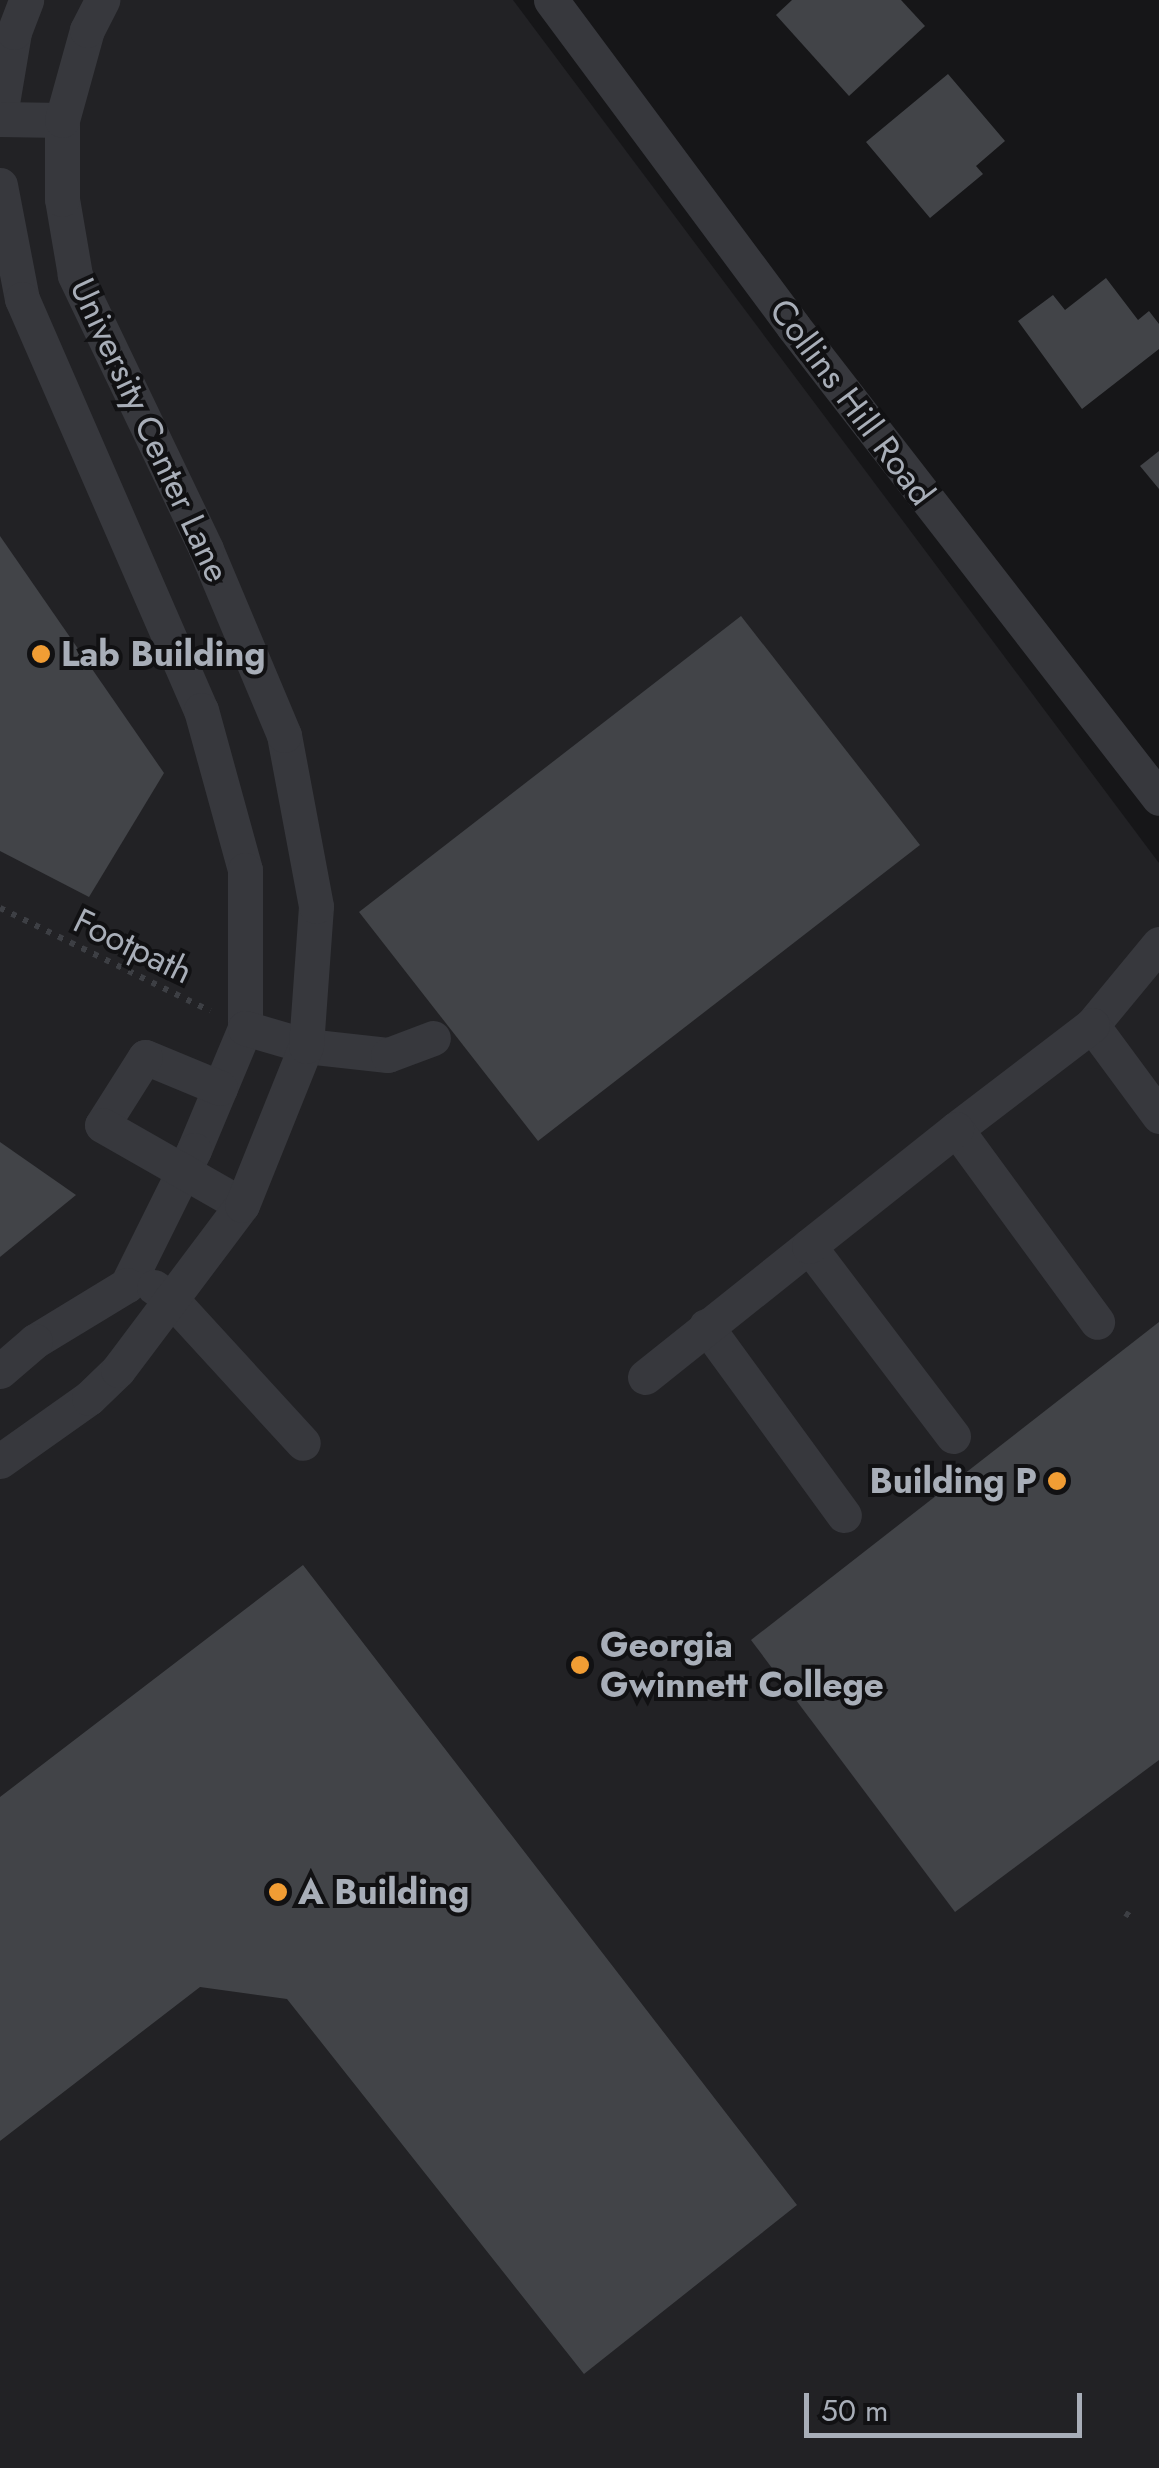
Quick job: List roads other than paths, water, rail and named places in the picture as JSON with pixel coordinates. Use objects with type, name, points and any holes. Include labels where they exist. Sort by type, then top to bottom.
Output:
[{"type":"street","name":"University Center Lane","points":[[0,1461],[90,1398],[118,1370],[242,1205],[306,1046],[316,906],[284,736],[206,548],[75,275],[62,199],[62,120],[87,30],[102,0]]},
{"type":"street","name":"Collins Hill Road","points":[[551,0],[816,356],[1159,798]]},
{"type":"street","points":[[13,25],[0,117],[62,120]]},
{"type":"street","name":"University Center Lane","points":[[0,184],[6,246],[24,305],[201,710],[245,870],[245,1028],[184,1172],[127,1285],[35,1341],[0,1372]]},
{"type":"street","points":[[645,1377],[1092,1025],[1159,944]]},
{"type":"street","points":[[1092,1025],[1159,1116]]},
{"type":"street","points":[[245,1028],[306,1046],[388,1055],[433,1038]]},
{"type":"street","points":[[220,1088],[145,1057],[102,1126],[242,1205]]},
{"type":"street","points":[[956,1129],[1096,1322]]},
{"type":"street","points":[[809,1246],[953,1436]]},
{"type":"street","points":[[134,1271],[171,1299],[303,1443]]},
{"type":"street","points":[[706,1326],[844,1515]]},
{"type":"place","name":"Lab Building","points":[[41,654]]},
{"type":"place","name":"Building P","points":[[1057,1481]]},
{"type":"place","name":"Georgia Gwinnett College","points":[[580,1665]]},
{"type":"place","name":"A Building","points":[[278,1892]]}]
